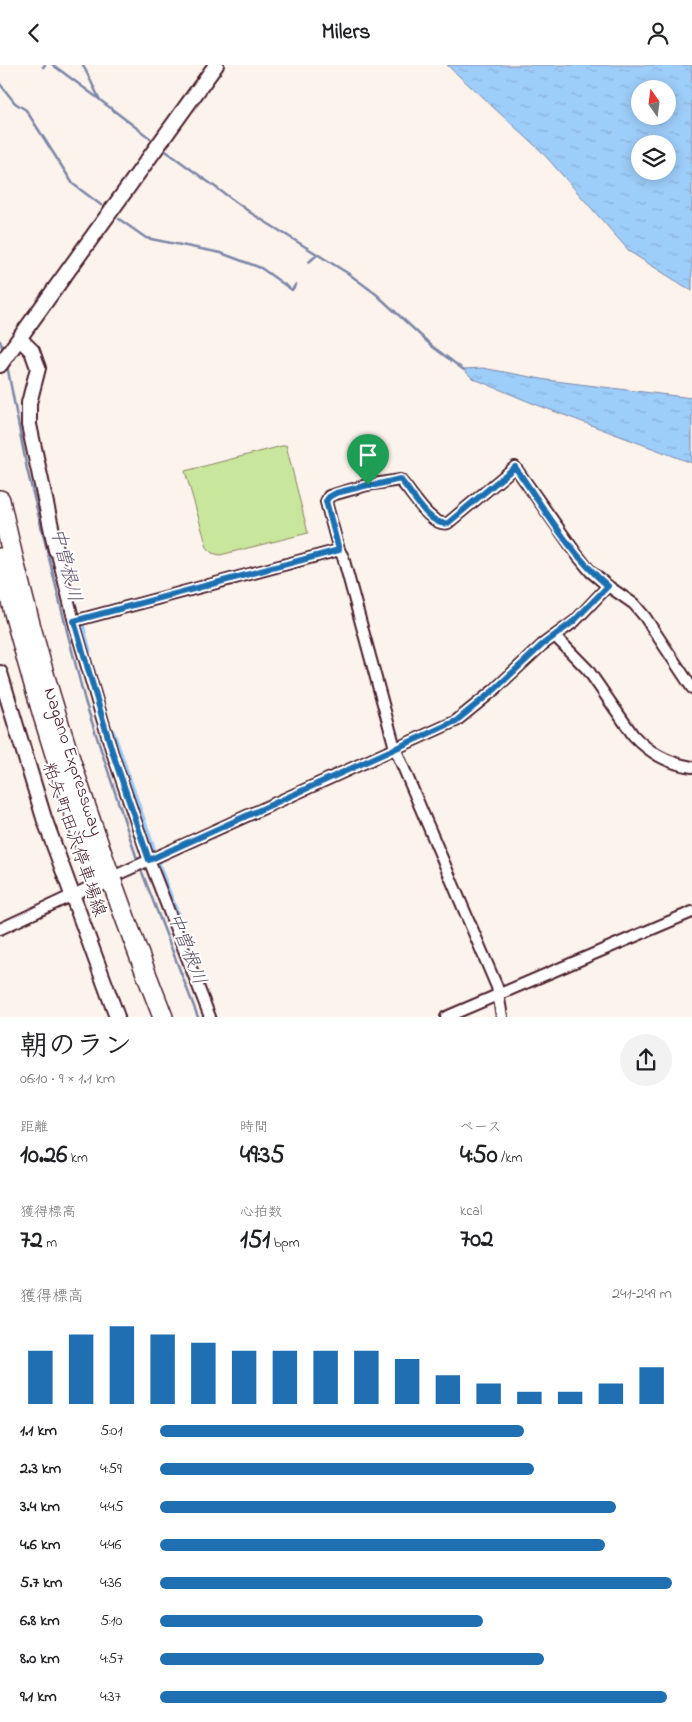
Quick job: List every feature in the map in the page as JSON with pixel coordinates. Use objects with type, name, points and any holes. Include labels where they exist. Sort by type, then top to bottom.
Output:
[{"type":"highway","name":"Nagano Expressway","points":[[0,500],[24,600],[59,723],[102,853],[163,1017]]},
{"type":"highway","name":"Nagano Expressway","points":[[0,558],[27,661],[65,786],[149,1017]]},
{"type":"main road","points":[[1,364],[216,65]]},
{"type":"main road","points":[[20,339],[32,351],[38,368],[28,403],[29,425],[56,550]]},
{"type":"main road","name":"粕矢町田沢停車場線","points":[[0,673],[41,809],[117,1017]]},
{"type":"street","points":[[502,1017],[497,987],[395,748],[326,501],[336,493],[400,479],[428,515],[436,522],[448,523],[515,467],[578,557],[591,572],[634,604],[645,617],[692,688]]},
{"type":"street","points":[[56,550],[74,621],[112,751],[148,861],[210,1017]]},
{"type":"street","points":[[74,621],[339,550]]},
{"type":"street","points":[[121,873],[456,721],[494,690],[542,645],[574,621],[608,586]]},
{"type":"street","points":[[555,636],[588,670],[641,744],[663,759],[692,767]]},
{"type":"street","points":[[0,929],[90,887]]},
{"type":"street","points":[[446,1017],[692,912]]},
{"type":"green space","points":[[286,445],[308,533],[220,555],[212,553],[207,547],[185,471]]},
{"type":"water","points":[[447,65],[692,65],[692,291],[630,252],[541,151]]},
{"type":"water","points":[[483,368],[547,380],[692,398],[692,463],[532,403],[472,378],[463,369]]},
{"type":"waterway","points":[[53,65],[99,99]]},
{"type":"waterway","points":[[83,65],[100,100],[155,142]]},
{"type":"waterway","points":[[0,84],[15,103],[26,110],[73,184],[101,205]]},
{"type":"waterway","points":[[163,149],[251,213],[349,274],[376,294],[433,347],[464,370]]},
{"type":"waterway","points":[[119,219],[146,238],[221,253],[261,268],[292,290],[296,284]]},
{"type":"waterway","points":[[309,262],[318,254]]},
{"type":"waterway","name":"中曽根川","points":[[0,341],[4,352]]},
{"type":"waterway","name":"中曽根川","points":[[7,365],[27,469],[85,701],[138,862]]},
{"type":"waterway","points":[[81,628],[87,651]]},
{"type":"waterway","points":[[111,733],[151,848]]},
{"type":"waterway","points":[[156,864],[175,914]]},
{"type":"waterway","name":"中曽根川","points":[[140,867],[198,1017]]},
{"type":"route","points":[[515,467],[578,557],[591,572],[608,586],[574,621],[542,645],[494,690],[456,721],[149,860],[112,751],[74,621],[339,550],[326,501],[336,493],[368,485],[400,479],[428,515],[436,522],[442,524],[448,523],[515,467]]}]
